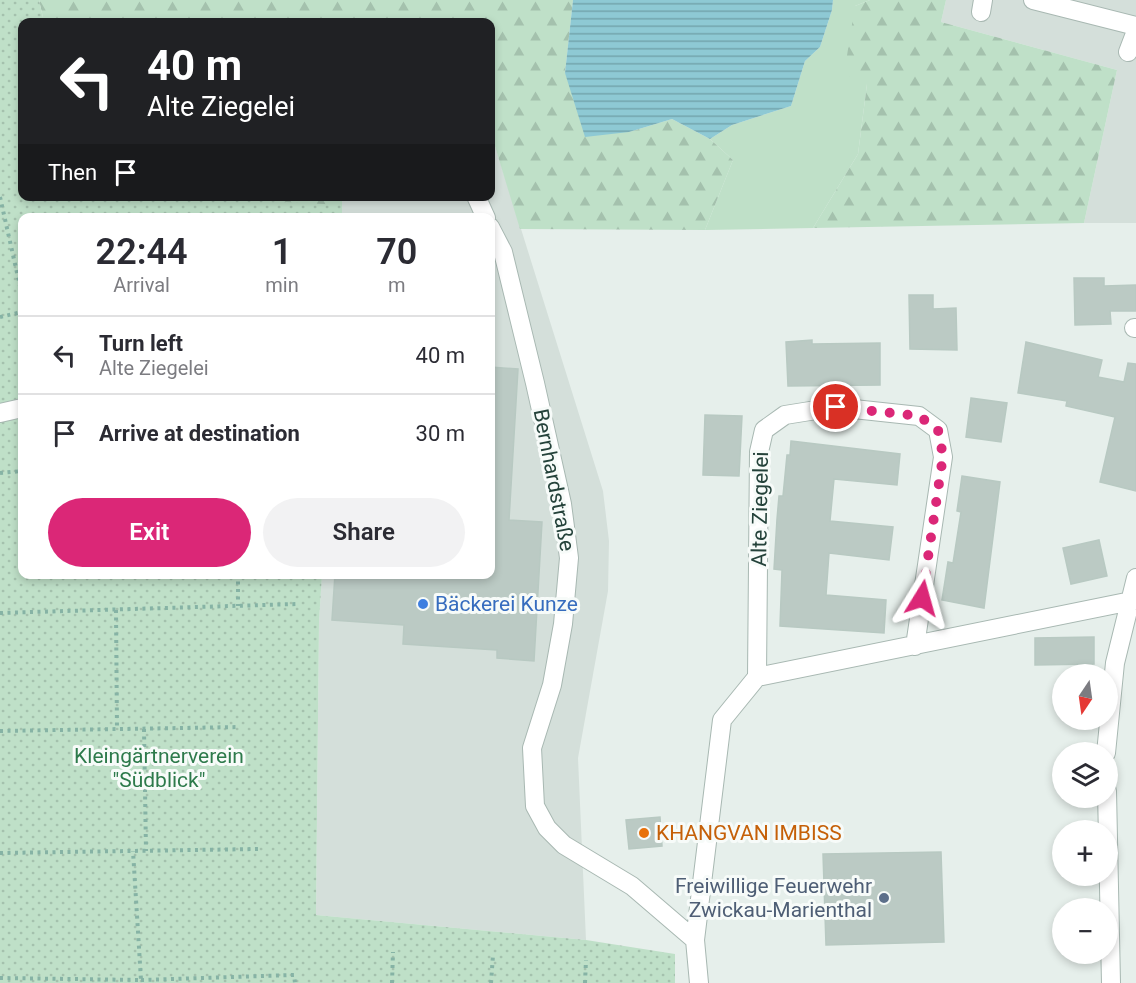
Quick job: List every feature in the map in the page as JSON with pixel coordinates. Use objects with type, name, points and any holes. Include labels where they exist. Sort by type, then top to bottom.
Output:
[{"type":"street","points":[[1033,0],[1136,26]]},
{"type":"street","points":[[1128,52],[1136,31]]},
{"type":"street","name":"Bernhardstraße","points":[[495,237],[503,252],[535,383],[562,504],[569,558],[563,624],[552,685],[532,748],[536,806],[547,828],[564,845],[632,886],[695,940]]},
{"type":"street","name":"Alte Ziegelei","points":[[757,677],[759,452],[764,430],[785,415],[836,407],[919,416],[938,430],[943,456],[915,646]]},
{"type":"street","points":[[0,413],[18,409]]},
{"type":"street","points":[[1107,742],[1115,663],[1133,601],[1136,578]]},
{"type":"street","points":[[699,983],[695,940],[722,720],[757,677],[1133,601]]},
{"type":"street","points":[[1107,808],[1111,983]]},
{"type":"path","points":[[0,197],[18,277]]},
{"type":"path","points":[[0,317],[18,313]]},
{"type":"path","points":[[0,473],[18,471]]},
{"type":"path","points":[[238,579],[238,606]]},
{"type":"path","points":[[0,613],[297,604]]},
{"type":"path","points":[[116,610],[117,729]]},
{"type":"path","points":[[0,731],[240,727]]},
{"type":"path","points":[[144,729],[146,851]]},
{"type":"path","points":[[0,853],[258,849]]},
{"type":"path","points":[[133,851],[141,980]]},
{"type":"path","points":[[392,983],[393,952]]},
{"type":"path","points":[[491,983],[493,956]]},
{"type":"path","points":[[585,960],[585,983]]},
{"type":"path","points":[[0,978],[141,980],[294,975],[295,983]]},
{"type":"shaded area","points":[[946,0],[1136,0],[1136,223],[1084,223],[1117,70],[941,22]]},
{"type":"shaded area","points":[[495,146],[603,491],[609,541],[608,591],[578,758],[586,940],[316,915],[319,621],[322,579],[495,579],[495,213],[342,213],[342,201],[495,201]]},
{"type":"green space","name":"Kleingärtnerverein \"Südblick\"","points":[[0,0],[39,0],[43,18],[18,18],[18,201],[268,201],[342,205],[342,213],[18,213],[18,579],[322,579],[319,621],[316,915],[586,940],[675,954],[675,983],[0,983]]},
{"type":"green space","points":[[39,0],[573,0],[565,73],[629,132],[672,119],[710,139],[733,160],[705,230],[520,229],[495,146],[495,18],[43,18]]},
{"type":"green space","points":[[833,0],[870,0],[855,6],[867,84],[858,154],[813,228],[705,230],[733,160],[710,139],[732,125],[791,106],[805,61],[820,47]]},
{"type":"green space","points":[[870,0],[946,0],[941,22],[1117,70],[1084,223],[813,228],[858,154],[867,84],[844,74],[855,6]]},
{"type":"green space","points":[[136,201],[342,201],[342,213],[290,213]]},
{"type":"water","points":[[573,0],[833,0],[820,47],[805,61],[791,106],[732,125],[710,139],[672,119],[629,132],[585,137],[565,73]]},
{"type":"building","points":[[1074,278],[1104,278],[1104,286],[1136,285],[1136,311],[1110,311],[1111,324],[1075,325]]},
{"type":"building","points":[[909,295],[933,295],[933,309],[956,308],[957,350],[910,349]]},
{"type":"building","points":[[812,340],[812,344],[880,343],[880,385],[788,386],[786,342]]},
{"type":"building","points":[[1026,342],[1102,360],[1098,377],[1124,382],[1128,363],[1136,364],[1136,491],[1100,482],[1115,417],[1066,406],[1067,401],[1018,393]]},
{"type":"building","points":[[495,367],[518,369],[509,520],[542,522],[534,661],[497,658],[497,650],[403,644],[404,625],[332,620],[335,579],[495,579]]},
{"type":"building","points":[[971,398],[1007,403],[1001,442],[966,437]]},
{"type":"building","points":[[705,415],[742,416],[739,476],[703,475]]},
{"type":"building","points":[[791,441],[900,454],[897,485],[834,479],[830,521],[893,527],[889,560],[829,553],[826,595],[886,600],[884,633],[780,626],[782,570],[774,569],[779,496],[783,496],[787,455],[790,455]]},
{"type":"building","points":[[962,476],[1000,482],[984,608],[942,600],[948,562],[953,563],[961,512],[957,511]]},
{"type":"building","points":[[1099,540],[1107,576],[1071,584],[1063,548]]},
{"type":"building","points":[[1094,637],[1094,664],[1035,665],[1035,638]]},
{"type":"building","name":"KHANGVAN IMBISS","points":[[660,817],[662,846],[629,849],[626,820]]},
{"type":"building","name":"Freiwillige Feuerwehr Zwickau-Marienthal","points":[[941,852],[944,942],[826,945],[823,854]]},
{"type":"place","name":"Bäckerei Kunze","points":[[423,604]]},
{"type":"place","name":"KHANGVAN IMBISS","points":[[644,833]]},
{"type":"place","name":"Freiwillige Feuerwehr Zwickau-Marienthal","points":[[884,898]]},
{"type":"route","points":[[836,407],[919,416],[938,430],[943,456],[922,598]]}]
